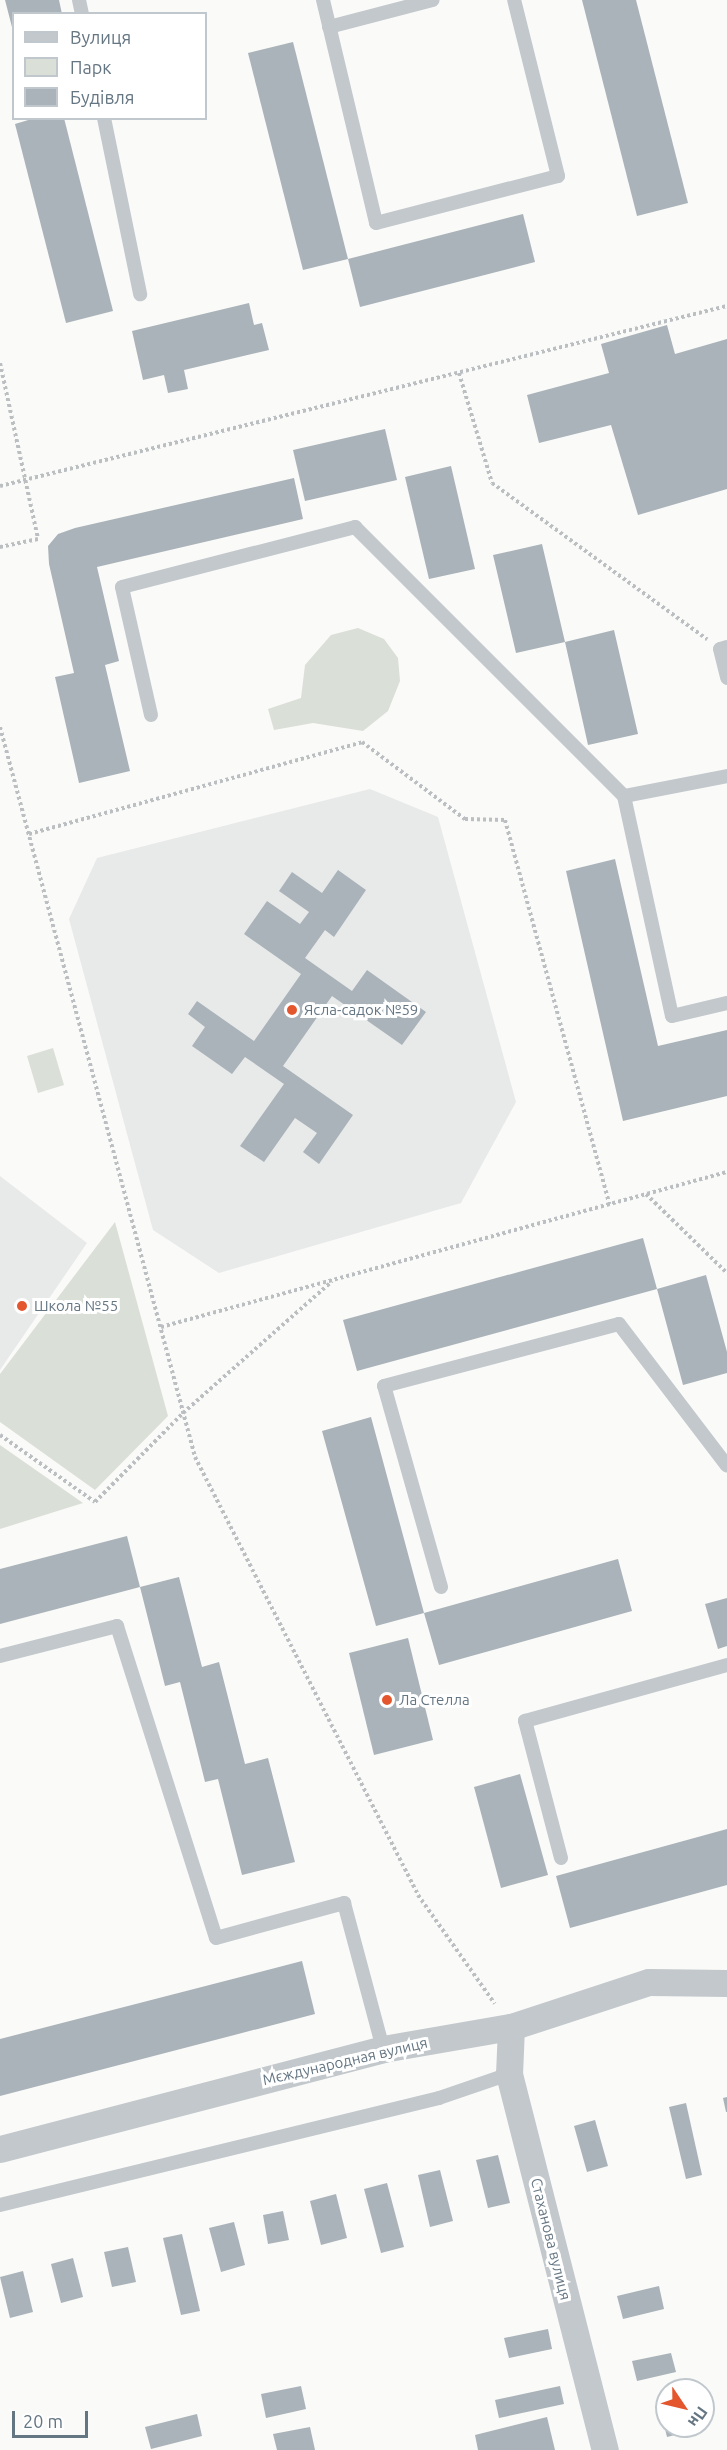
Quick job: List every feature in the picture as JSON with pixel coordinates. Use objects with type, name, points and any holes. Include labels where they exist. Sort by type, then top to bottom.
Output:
[{"type":"street","name":"Мєждународная вулиця","points":[[0,2149],[383,2049],[511,2027],[649,1982],[727,1983]]},
{"type":"street","name":"Стаханова вулиця","points":[[511,2027],[509,2074],[605,2450]]},
{"type":"lane","points":[[323,0],[376,224],[558,176],[514,0]]},
{"type":"lane","points":[[329,27],[433,0]]},
{"type":"lane","points":[[104,120],[141,294]]},
{"type":"lane","points":[[151,716],[122,587],[355,527],[624,796],[672,1016],[727,1003]]},
{"type":"lane","points":[[724,648],[727,678]]},
{"type":"lane","points":[[624,796],[727,776]]},
{"type":"lane","points":[[441,1587],[384,1386],[619,1324],[727,1466]]},
{"type":"lane","points":[[0,1656],[117,1626],[216,1938],[344,1903],[383,2049]]},
{"type":"lane","points":[[561,1858],[525,1721],[727,1665]]},
{"type":"lane","points":[[0,2205],[439,2098],[509,2074]]},
{"type":"path","points":[[0,486],[727,306]]},
{"type":"path","points":[[0,363],[27,479],[38,539],[0,546]]},
{"type":"path","points":[[459,373],[492,483],[724,648]]},
{"type":"path","points":[[0,727],[195,1457],[418,1895],[511,2027]]},
{"type":"path","points":[[29,834],[362,742],[465,819],[505,820],[609,1204]]},
{"type":"path","points":[[161,1327],[727,1172]]},
{"type":"path","points":[[646,1194],[727,1274]]},
{"type":"path","points":[[0,1435],[95,1502],[183,1413],[334,1280]]},
{"type":"shaded area","name":"Ясла-садок №59","points":[[370,789],[438,817],[516,1102],[461,1203],[219,1273],[153,1230],[69,919],[97,858]]},
{"type":"shaded area","name":"Школа №55","points":[[0,1176],[87,1243],[0,1370]]},
{"type":"green space","points":[[358,628],[384,639],[398,658],[400,681],[388,711],[363,731],[313,723],[274,730],[268,709],[301,698],[305,665],[331,635]]},
{"type":"green space","points":[[53,1048],[64,1085],[38,1093],[27,1056]]},
{"type":"green space","points":[[115,1222],[168,1416],[95,1490],[0,1422],[0,1374]]},
{"type":"green space","points":[[0,1445],[83,1503],[0,1529]]},
{"type":"building","points":[[5,0],[59,0],[62,12],[12,12],[12,27]]},
{"type":"building","points":[[582,0],[636,0],[688,203],[637,216]]},
{"type":"building","points":[[293,42],[348,259],[303,270],[248,53]]},
{"type":"building","points":[[28,120],[65,120],[113,311],[66,323],[15,124]]},
{"type":"building","points":[[523,214],[535,262],[360,307],[348,259]]},
{"type":"building","points":[[249,303],[254,325],[262,323],[269,350],[184,370],[188,389],[168,393],[164,375],[143,380],[132,331]]},
{"type":"building","points":[[667,325],[675,354],[727,339],[727,489],[638,515],[611,425],[539,443],[527,395],[609,373],[601,344]]},
{"type":"building","points":[[385,429],[397,480],[305,501],[293,450]]},
{"type":"building","points":[[451,466],[475,569],[429,579],[405,477]]},
{"type":"building","points":[[294,478],[303,519],[97,567],[119,661],[105,665],[130,771],[79,783],[55,677],[74,673],[49,564],[48,546],[58,534],[75,528]]},
{"type":"building","points":[[542,544],[565,642],[516,653],[493,555]]},
{"type":"building","points":[[614,630],[638,734],[588,745],[565,642]]},
{"type":"building","points":[[615,859],[658,1046],[727,1030],[727,1096],[623,1121],[566,871]]},
{"type":"building","points":[[338,870],[366,890],[334,937],[325,930],[305,958],[352,991],[367,970],[426,1012],[402,1045],[332,996],[283,1066],[353,1115],[319,1164],[303,1152],[317,1133],[295,1118],[264,1162],[240,1146],[284,1084],[245,1057],[232,1074],[192,1046],[205,1027],[188,1014],[197,1001],[254,1041],[301,974],[244,934],[267,901],[300,924],[309,912],[279,891],[292,872],[322,893]]},
{"type":"building","points":[[643,1238],[657,1289],[357,1371],[343,1320]]},
{"type":"building","points":[[706,1275],[727,1352],[727,1373],[683,1385],[657,1289]]},
{"type":"building","points":[[371,1417],[424,1613],[376,1626],[322,1431]]},
{"type":"building","points":[[127,1536],[140,1587],[0,1624],[0,1569]]},
{"type":"building","points":[[618,1559],[632,1611],[439,1665],[424,1613]]},
{"type":"building","points":[[179,1577],[202,1667],[219,1662],[245,1764],[268,1758],[295,1862],[242,1875],[218,1779],[205,1782],[180,1682],[165,1686],[140,1587]]},
{"type":"building","points":[[727,1598],[727,1646],[718,1649],[705,1604]]},
{"type":"building","points":[[408,1638],[433,1740],[374,1755],[349,1653]]},
{"type":"building","points":[[520,1774],[548,1875],[501,1888],[474,1787]]},
{"type":"building","points":[[727,1829],[727,1885],[570,1928],[556,1876]]},
{"type":"building","points":[[302,1961],[315,2014],[0,2096],[0,2039]]},
{"type":"building","points":[[727,2097],[727,2112],[726,2112],[723,2098]]},
{"type":"building","points":[[686,2103],[702,2175],[686,2179],[669,2107]]},
{"type":"building","points":[[595,2120],[608,2166],[587,2172],[574,2126]]},
{"type":"building","points":[[498,2155],[510,2203],[488,2208],[476,2160]]},
{"type":"building","points":[[440,2170],[453,2221],[430,2227],[418,2175]]},
{"type":"building","points":[[387,2183],[404,2247],[381,2253],[364,2189]]},
{"type":"building","points":[[336,2194],[347,2238],[321,2245],[310,2201]]},
{"type":"building","points":[[283,2211],[289,2240],[268,2244],[263,2215]]},
{"type":"building","points":[[234,2222],[245,2265],[221,2272],[209,2228]]},
{"type":"building","points":[[182,2234],[200,2311],[181,2315],[163,2238]]},
{"type":"building","points":[[128,2247],[136,2282],[112,2287],[104,2252]]},
{"type":"building","points":[[73,2258],[83,2297],[61,2303],[51,2264]]},
{"type":"building","points":[[23,2271],[33,2312],[10,2318],[0,2277]]},
{"type":"building","points":[[659,2286],[664,2309],[623,2319],[617,2296]]},
{"type":"building","points":[[548,2329],[552,2349],[509,2358],[504,2338]]},
{"type":"building","points":[[671,2353],[676,2372],[637,2381],[632,2361]]},
{"type":"building","points":[[301,2386],[306,2409],[266,2418],[261,2394]]},
{"type":"building","points":[[560,2386],[564,2404],[499,2418],[495,2400]]},
{"type":"building","points":[[197,2414],[202,2436],[151,2449],[145,2427]]},
{"type":"building","points":[[547,2417],[555,2450],[478,2450],[475,2435]]},
{"type":"building","points":[[310,2427],[315,2450],[277,2450],[273,2434]]},
{"type":"place","name":"Ясла-садок №59","points":[[292,1010]]},
{"type":"place","name":"Школа №55","points":[[22,1306]]},
{"type":"place","name":"Ла Стелла","points":[[387,1700]]}]
